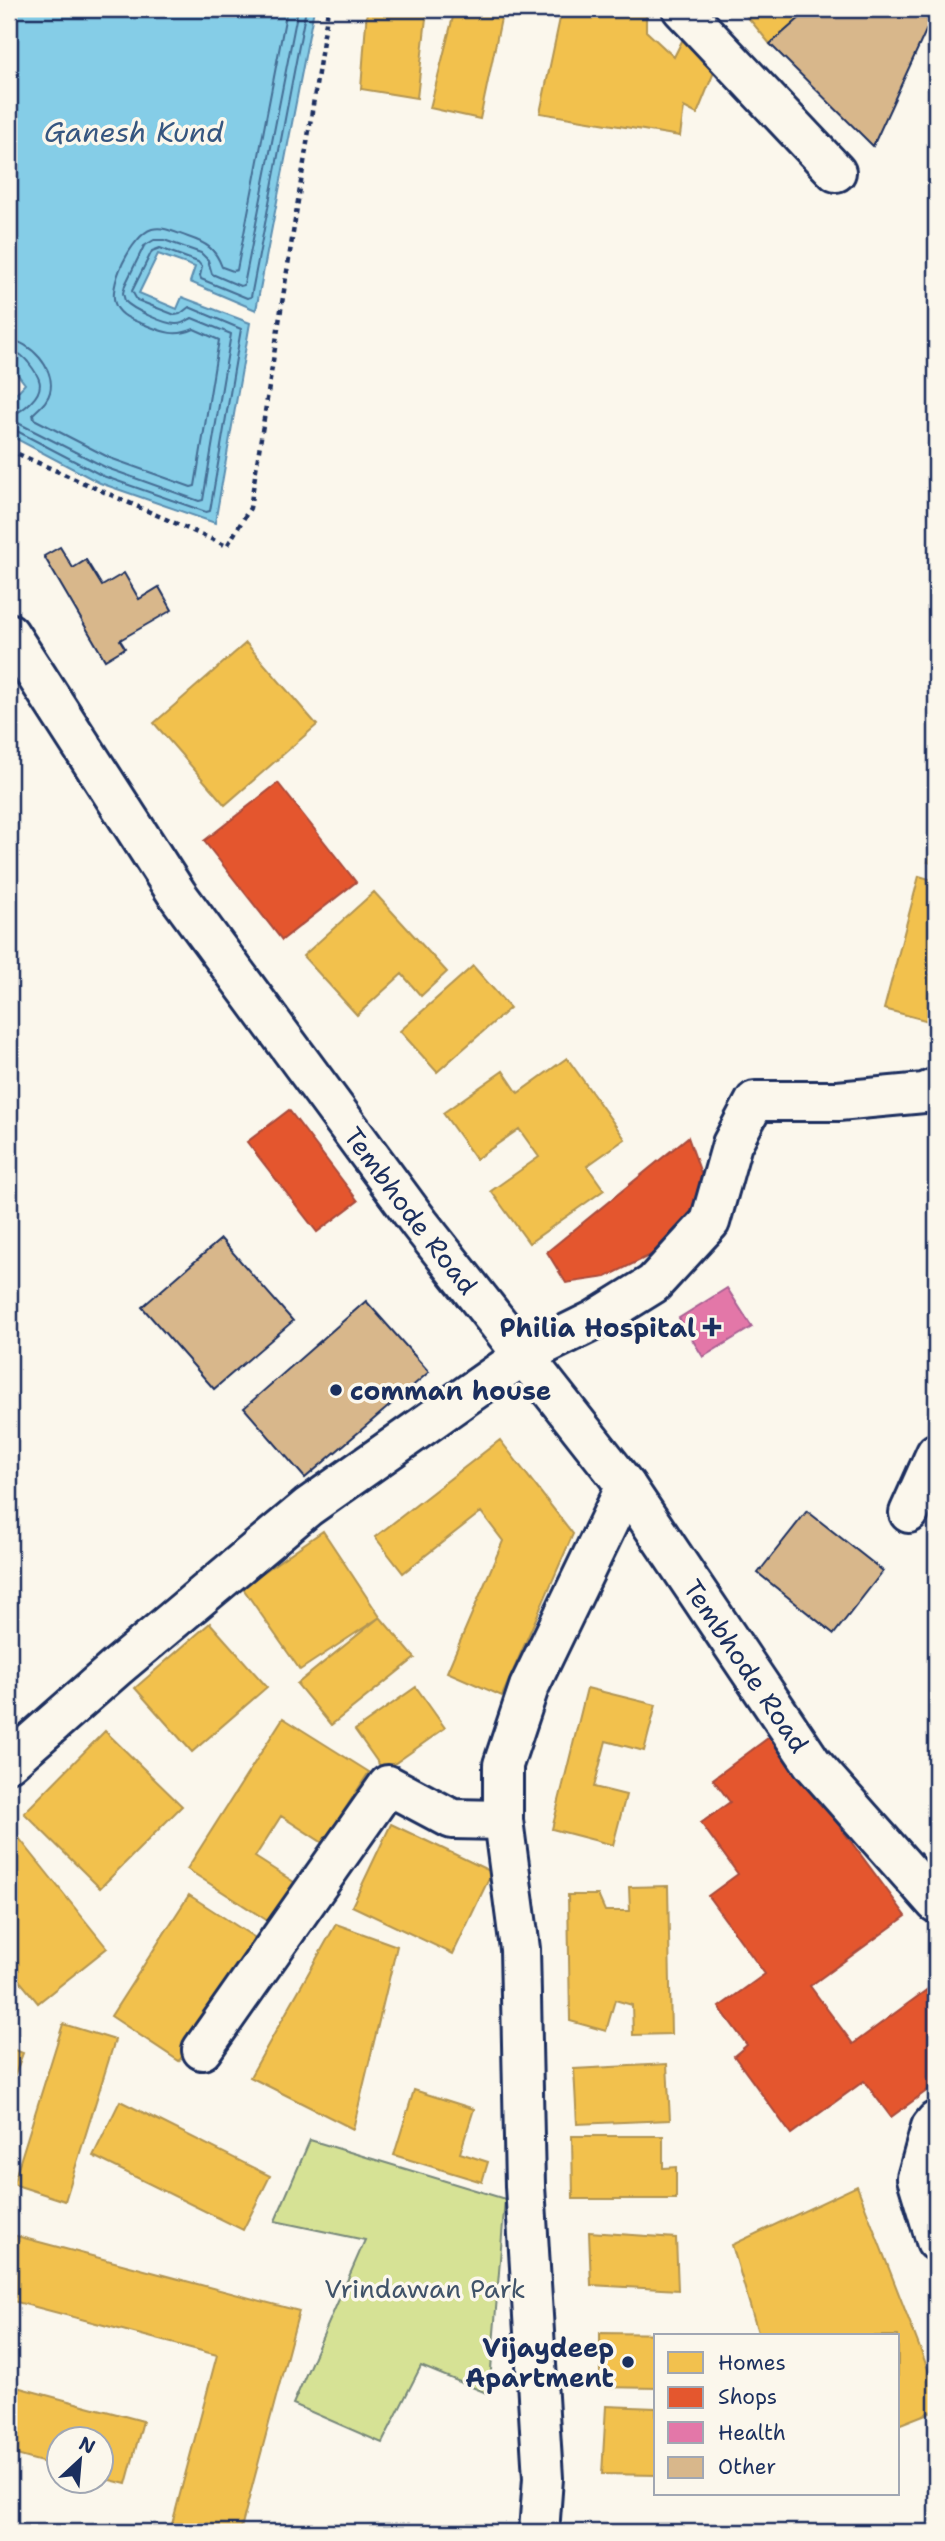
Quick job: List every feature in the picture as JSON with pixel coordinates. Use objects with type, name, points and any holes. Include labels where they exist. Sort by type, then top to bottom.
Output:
[{"type":"street","points":[[682,9],[836,172]]},
{"type":"street","name":"Tembhode Road","points":[[9,633],[177,894],[420,1224],[626,1486],[812,1763],[936,1903]]},
{"type":"street","points":[[9,1762],[308,1507],[524,1355],[595,1320],[653,1284],[710,1222],[732,1144],[755,1101],[838,1101],[924,1093],[936,1088]]},
{"type":"street","points":[[909,1513],[936,1452]]},
{"type":"street","points":[[539,2532],[543,2478],[525,2186],[520,1949],[503,1820],[503,1765],[528,1688],[626,1486]]},
{"type":"street","points":[[202,2050],[388,1785],[452,1819],[503,1820]]},
{"type":"street","points":[[936,2121],[931,2127],[917,2178],[936,2241]]},
{"type":"path","points":[[9,450],[227,546],[250,508],[328,9]]},
{"type":"green space","name":"Vrindawan Park","points":[[310,2140],[505,2199],[489,2394],[421,2366],[382,2443],[293,2404],[365,2240],[275,2221]]},
{"type":"water","name":"Ganesh Kund","points":[[9,9],[314,9],[256,310],[190,282],[195,267],[158,254],[139,293],[177,309],[182,297],[250,323],[215,523],[100,483],[9,435],[9,401],[25,384],[9,363]]},
{"type":"building: Homes","points":[[367,9],[427,9],[417,98],[361,89]]},
{"type":"building: Homes","points":[[455,9],[503,9],[480,119],[430,108]]},
{"type":"building: Homes","points":[[562,9],[646,9],[646,31],[674,57],[683,39],[714,72],[697,114],[684,107],[680,136],[540,113]]},
{"type":"building: Homes","points":[[741,9],[810,9],[770,44]]},
{"type":"building: Homes","points":[[246,643],[317,725],[225,805],[154,723]]},
{"type":"building: Homes","points":[[936,840],[936,865],[928,862]]},
{"type":"building: Homes","points":[[919,876],[936,881],[936,944],[928,974],[936,976],[936,1023],[884,1009]]},
{"type":"building: Homes","points":[[374,892],[447,972],[421,996],[402,974],[357,1015],[303,956]]},
{"type":"building: Homes","points":[[473,966],[510,1008],[437,1072],[400,1031]]},
{"type":"building: Homes","points":[[567,1058],[625,1139],[587,1166],[604,1190],[529,1243],[491,1191],[539,1157],[519,1129],[476,1159],[443,1113],[503,1071],[518,1093]]},
{"type":"building: Homes","points":[[500,1440],[573,1534],[502,1696],[447,1672],[503,1541],[481,1512],[403,1573],[375,1537]]},
{"type":"building: Homes","points":[[323,1531],[380,1617],[300,1670],[242,1587]]},
{"type":"building: Homes","points":[[380,1617],[415,1658],[331,1725],[297,1684]]},
{"type":"building: Homes","points":[[210,1623],[267,1687],[192,1752],[135,1688]]},
{"type":"building: Homes","points":[[416,1687],[445,1728],[384,1771],[355,1730]]},
{"type":"building: Homes","points":[[587,1688],[656,1705],[644,1751],[606,1741],[594,1787],[626,1795],[613,1845],[552,1829]]},
{"type":"building: Homes","points":[[283,1718],[369,1772],[323,1843],[281,1816],[255,1857],[297,1884],[271,1923],[187,1869]]},
{"type":"building: Homes","points":[[105,1731],[182,1806],[100,1888],[24,1813]]},
{"type":"building: Homes","points":[[391,1824],[492,1872],[453,1954],[352,1906]]},
{"type":"building: Homes","points":[[11,1828],[107,1948],[38,2003],[9,1968]]},
{"type":"building: Homes","points":[[668,1886],[671,2034],[633,2035],[632,2005],[615,2000],[606,2031],[570,2021],[568,1895],[598,1895],[605,1911],[630,1911],[629,1887]]},
{"type":"building: Homes","points":[[189,1895],[257,1939],[179,2061],[111,2016]]},
{"type":"building: Homes","points":[[336,1924],[397,1946],[353,2129],[250,2077]]},
{"type":"building: Homes","points":[[63,2024],[115,2040],[65,2201],[13,2184]]},
{"type":"building: Homes","points":[[9,2048],[23,2053],[9,2090]]},
{"type":"building: Homes","points":[[667,2064],[670,2120],[577,2124],[574,2069]]},
{"type":"building: Homes","points":[[414,2090],[474,2109],[460,2153],[488,2162],[482,2182],[394,2155]]},
{"type":"building: Homes","points":[[120,2101],[270,2176],[243,2230],[93,2156]]},
{"type":"building: Homes","points":[[572,2136],[663,2136],[663,2168],[676,2167],[676,2199],[573,2199]]},
{"type":"building: Homes","points":[[857,2186],[936,2390],[936,2410],[900,2424],[900,2334],[758,2334],[732,2245]]},
{"type":"building: Homes","points":[[589,2232],[676,2238],[678,2290],[591,2285]]},
{"type":"building: Homes","points":[[9,2234],[299,2311],[240,2532],[189,2532],[171,2528],[217,2355],[9,2300]]},
{"type":"building: Homes","name":"Vijaydeep Apartment","points":[[600,2333],[684,2334],[654,2334],[654,2388],[600,2387]]},
{"type":"building: Homes","points":[[9,2385],[143,2421],[126,2484],[116,2482],[116,2426],[46,2426],[46,2463],[9,2453]]},
{"type":"building: Homes","points":[[606,2406],[654,2408],[654,2475],[602,2474]]},
{"type":"building: Shops","points":[[278,783],[356,882],[282,940],[204,841]]},
{"type":"building: Shops","points":[[289,1110],[358,1201],[317,1232],[247,1142]]},
{"type":"building: Shops","points":[[688,1137],[703,1179],[696,1211],[663,1249],[606,1277],[566,1283],[547,1252]]},
{"type":"building: Shops","points":[[772,1735],[906,1916],[810,1986],[853,2044],[936,1983],[936,2084],[891,2117],[864,2081],[791,2134],[734,2056],[747,2045],[719,2007],[765,1974],[708,1896],[738,1874],[701,1823],[730,1802],[713,1779]]},
{"type":"building: Health","points":[[727,1288],[752,1327],[703,1357],[679,1318]]},
{"type":"building: Other","points":[[810,9],[936,9],[873,146],[770,44]]},
{"type":"building: Other","points":[[60,547],[73,568],[86,560],[102,586],[124,573],[139,599],[159,587],[172,610],[120,640],[125,648],[105,660],[44,556]]},
{"type":"building: Other","points":[[221,1239],[293,1321],[214,1389],[142,1307]]},
{"type":"building: Other","points":[[221,1239],[293,1321],[214,1389],[142,1307]]},
{"type":"building: Other","name":"comman house","points":[[366,1301],[429,1372],[305,1478],[244,1408]]},
{"type":"building: Other","points":[[807,1511],[883,1571],[834,1634],[758,1573]]},
{"type":"place","name":"Philia Hospital","points":[[712,1327]]},
{"type":"place","name":"comman house","points":[[336,1390]]},
{"type":"place","name":"Vijaydeep Apartment","points":[[628,2362]]}]
